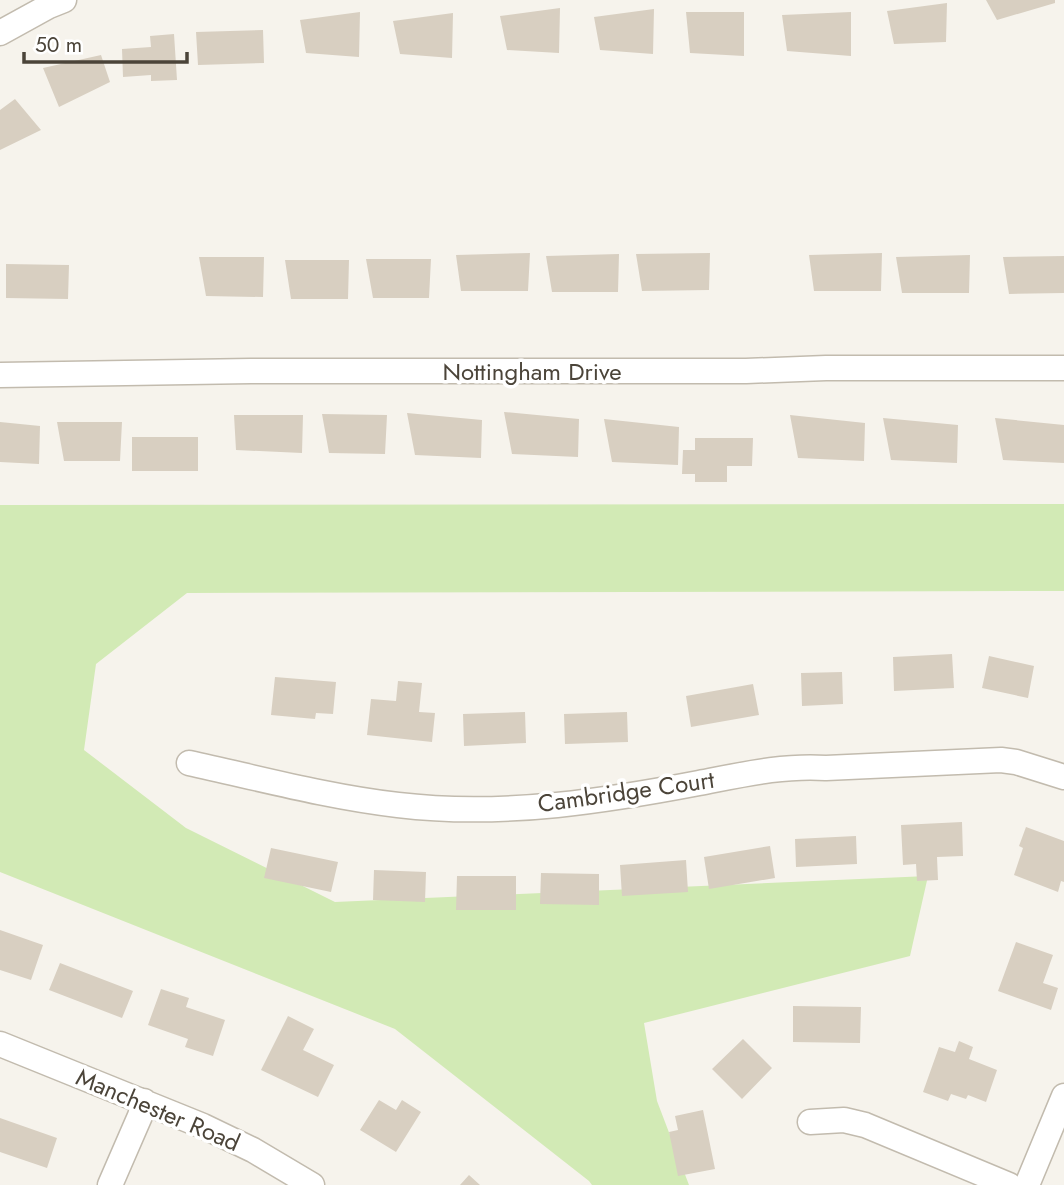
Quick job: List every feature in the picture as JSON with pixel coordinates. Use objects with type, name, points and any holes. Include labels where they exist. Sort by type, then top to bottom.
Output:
[{"type":"street","points":[[0,33],[64,0]]},
{"type":"street","name":"Nottingham Drive","points":[[0,374],[1064,368]]},
{"type":"street","name":"Cambridge Court","points":[[189,764],[317,791],[432,808],[500,809],[557,805],[802,766],[826,768],[1001,760],[1064,777]]},
{"type":"street","name":"Manchester Road","points":[[0,1044],[203,1126],[253,1150],[312,1185]]},
{"type":"street","points":[[1027,1185],[1064,1096]]},
{"type":"street","points":[[110,1185],[144,1101]]},
{"type":"street","points":[[810,1122],[844,1120],[865,1125],[1009,1185]]},
{"type":"green space","points":[[1064,504],[1064,591],[187,593],[96,664],[84,750],[186,828],[335,902],[928,876],[910,956],[644,1023],[657,1101],[689,1185],[592,1185],[395,1029],[0,872],[0,505]]},
{"type":"building","points":[[986,0],[1055,0],[1055,3],[997,20]]},
{"type":"building","points":[[947,3],[946,42],[894,44],[887,11]]},
{"type":"building","points":[[560,8],[559,53],[507,50],[500,16]]},
{"type":"building","points":[[654,9],[653,54],[600,50],[594,17]]},
{"type":"building","points":[[360,12],[359,57],[306,53],[300,20]]},
{"type":"building","points":[[686,12],[744,12],[744,56],[690,53]]},
{"type":"building","points":[[851,12],[851,56],[787,51],[782,15]]},
{"type":"building","points":[[453,13],[452,58],[400,54],[393,21]]},
{"type":"building","points":[[263,30],[264,63],[198,65],[196,32]]},
{"type":"building","points":[[174,34],[177,80],[151,81],[151,75],[123,77],[122,49],[151,47],[150,36]]},
{"type":"building","points":[[101,55],[110,82],[59,107],[43,68]]},
{"type":"building","points":[[15,99],[41,130],[0,150],[0,110]]},
{"type":"building","points":[[530,253],[528,291],[461,291],[456,255]]},
{"type":"building","points":[[710,253],[709,290],[642,291],[636,254]]},
{"type":"building","points":[[882,253],[881,291],[814,291],[809,255]]},
{"type":"building","points":[[619,254],[618,292],[552,292],[546,256]]},
{"type":"building","points":[[970,255],[969,293],[902,293],[896,257]]},
{"type":"building","points":[[1064,256],[1064,293],[1009,294],[1003,257]]},
{"type":"building","points":[[199,257],[264,257],[263,297],[206,296]]},
{"type":"building","points":[[366,259],[431,259],[429,298],[373,298]]},
{"type":"building","points":[[285,260],[349,260],[348,299],[291,299]]},
{"type":"building","points":[[6,264],[69,265],[68,299],[6,298]]},
{"type":"building","points":[[504,412],[579,419],[578,457],[512,454]]},
{"type":"building","points":[[407,413],[482,420],[481,458],[415,455]]},
{"type":"building","points":[[322,414],[387,415],[385,454],[329,453]]},
{"type":"building","points":[[234,415],[303,415],[302,453],[236,450]]},
{"type":"building","points":[[790,415],[865,423],[864,461],[798,458]]},
{"type":"building","points":[[883,418],[958,425],[957,463],[891,460]]},
{"type":"building","points":[[995,418],[1064,425],[1064,463],[1003,460]]},
{"type":"building","points":[[604,419],[679,427],[678,465],[612,462]]},
{"type":"building","points":[[0,422],[40,426],[39,464],[0,462]]},
{"type":"building","points":[[57,422],[122,422],[120,461],[64,461]]},
{"type":"building","points":[[132,437],[198,437],[198,471],[132,471]]},
{"type":"building","points":[[695,438],[753,438],[752,466],[727,466],[727,482],[695,482],[695,474],[682,474],[683,450],[695,450]]},
{"type":"building","points":[[952,654],[954,688],[894,691],[893,657]]},
{"type":"building","points":[[989,656],[1034,666],[1028,698],[982,688]]},
{"type":"building","points":[[842,672],[843,704],[802,706],[801,673]]},
{"type":"building","points":[[275,677],[336,682],[333,714],[316,713],[315,719],[271,715]]},
{"type":"building","points":[[398,681],[422,683],[419,712],[435,713],[432,742],[367,735],[371,699],[396,701]]},
{"type":"building","points":[[753,684],[759,715],[691,727],[686,696]]},
{"type":"building","points":[[525,712],[526,743],[464,746],[463,714]]},
{"type":"building","points":[[627,712],[628,742],[565,744],[564,714]]},
{"type":"building","points":[[962,822],[963,856],[937,857],[938,880],[917,881],[916,864],[903,865],[901,825]]},
{"type":"building","points":[[1026,827],[1064,841],[1064,882],[1061,881],[1058,892],[1014,875],[1023,848],[1019,846]]},
{"type":"building","points":[[856,836],[857,864],[796,867],[795,839]]},
{"type":"building","points":[[770,846],[775,878],[709,889],[704,857]]},
{"type":"building","points":[[271,848],[338,862],[331,892],[264,878]]},
{"type":"building","points":[[686,860],[688,892],[622,896],[620,865]]},
{"type":"building","points":[[374,870],[426,872],[425,902],[373,900]]},
{"type":"building","points":[[541,873],[599,874],[599,905],[540,904]]},
{"type":"building","points":[[457,876],[516,876],[516,910],[456,910]]},
{"type":"building","points":[[0,930],[43,945],[31,980],[0,970]]},
{"type":"building","points":[[1016,942],[1053,955],[1043,983],[1058,988],[1051,1010],[998,991]]},
{"type":"building","points":[[60,963],[133,991],[122,1018],[49,990]]},
{"type":"building","points":[[161,989],[189,998],[186,1007],[225,1020],[213,1056],[185,1047],[188,1039],[148,1025]]},
{"type":"building","points":[[793,1006],[861,1007],[860,1043],[793,1042]]},
{"type":"building","points":[[288,1016],[314,1029],[303,1050],[334,1065],[318,1097],[261,1070]]},
{"type":"building","points":[[743,1039],[772,1068],[742,1099],[712,1069]]},
{"type":"building","points":[[959,1041],[973,1047],[969,1059],[997,1070],[986,1102],[968,1095],[966,1099],[951,1094],[948,1101],[923,1092],[939,1047],[955,1052]]},
{"type":"building","points":[[379,1100],[396,1110],[402,1100],[421,1112],[396,1152],[360,1130]]},
{"type":"building","points":[[703,1110],[715,1169],[678,1176],[669,1132],[678,1130],[675,1116]]},
{"type":"building","points":[[0,1118],[57,1138],[47,1168],[0,1152]]},
{"type":"building","points":[[469,1175],[480,1185],[460,1185]]}]
